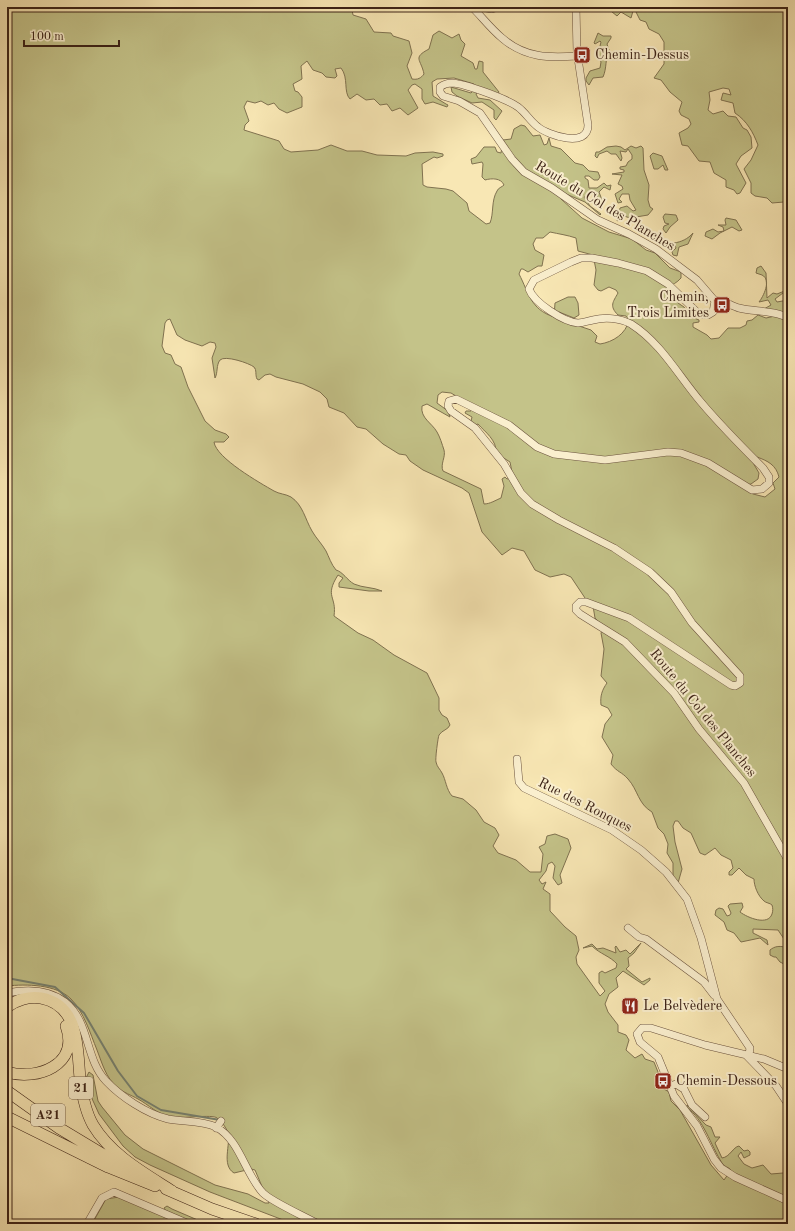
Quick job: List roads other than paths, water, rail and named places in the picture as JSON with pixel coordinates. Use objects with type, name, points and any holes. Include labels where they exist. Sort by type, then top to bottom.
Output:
[{"type":"highway","name":"21","points":[[7,1007],[21,1000],[37,998],[52,1002],[64,1011],[70,1019],[75,1033],[82,1089],[86,1107],[92,1123],[103,1138],[118,1154],[172,1192]]},
{"type":"highway","points":[[7,1017],[23,1006],[34,1004],[44,1006],[60,1016],[66,1026],[69,1039],[64,1056],[49,1070],[31,1075],[7,1072]]},
{"type":"highway","name":"A21","points":[[7,1084],[89,1146]]},
{"type":"highway","name":"A21","points":[[7,1091],[58,1128],[130,1171],[172,1192],[256,1224]]},
{"type":"highway","points":[[7,1117],[108,1167],[172,1192]]},
{"type":"street","points":[[475,7],[492,9],[499,7]]},
{"type":"street","points":[[475,7],[501,38],[520,49],[546,58],[577,56]]},
{"type":"street","name":"Route du Col des Planches","points":[[576,7],[577,56],[588,125],[586,134],[578,139],[571,139],[546,131],[537,126],[518,107],[463,86],[452,83],[445,84],[440,87],[440,92],[443,96],[459,101],[480,112],[520,170],[552,188],[598,220],[652,246],[697,280],[715,301],[714,312],[708,315],[699,314],[668,284],[656,275],[640,268],[588,258],[571,262],[534,280],[529,289],[540,303],[568,320],[579,323],[604,318],[618,319],[630,324],[647,336],[665,356],[690,390],[718,423],[766,472],[769,477],[769,483],[762,489],[752,490],[708,463],[681,453],[668,452],[605,460],[554,454],[537,447],[509,425],[456,400],[451,400],[448,404],[451,411],[470,423],[479,433],[504,464],[526,498],[548,514],[617,550],[650,572],[671,592],[692,624],[740,676],[740,683],[735,686],[731,685],[629,618],[586,602],[581,602],[576,606],[576,610],[580,614],[634,649],[674,693],[699,729],[740,777],[761,810],[775,839],[788,860]]},
{"type":"street","points":[[715,301],[722,301],[750,310],[778,314],[788,318]]},
{"type":"street","name":"Rue des Ronques","points":[[517,759],[519,782],[524,788],[612,830],[641,850],[666,872],[687,899],[701,938],[717,999],[750,1048],[748,1055]]},
{"type":"street","points":[[628,928],[638,937],[646,939],[704,982],[717,999]]},
{"type":"street","points":[[7,993],[38,991],[57,997],[68,1005],[77,1016],[95,1064],[103,1077],[113,1088],[137,1104],[162,1117],[216,1128],[234,1146],[263,1193],[318,1224]]},
{"type":"street","points":[[788,1069],[748,1055],[702,1044],[651,1028],[642,1028],[638,1033],[638,1039],[658,1058],[676,1100],[697,1126],[714,1159],[721,1168],[734,1177],[788,1201]]},
{"type":"street","points":[[748,1055],[776,1086],[788,1104]]},
{"type":"street","points":[[670,1086],[676,1084],[684,1089],[694,1106],[705,1117]]},
{"type":"street","points":[[216,1128],[222,1121]]},
{"type":"street","points":[[87,1224],[102,1198],[114,1192],[188,1224]]},
{"type":"waterway","points":[[7,978],[55,987],[84,1013],[118,1071],[137,1096],[161,1110],[220,1120]]},
{"type":"place","name":"Chemin-Dessus","points":[[582,55]]},
{"type":"place","name":"Chemin, Trois Limites","points":[[722,305]]},
{"type":"place","name":"Le Belvèdere","points":[[630,1006]]},
{"type":"place","name":"Chemin-Dessous","points":[[663,1081]]}]
